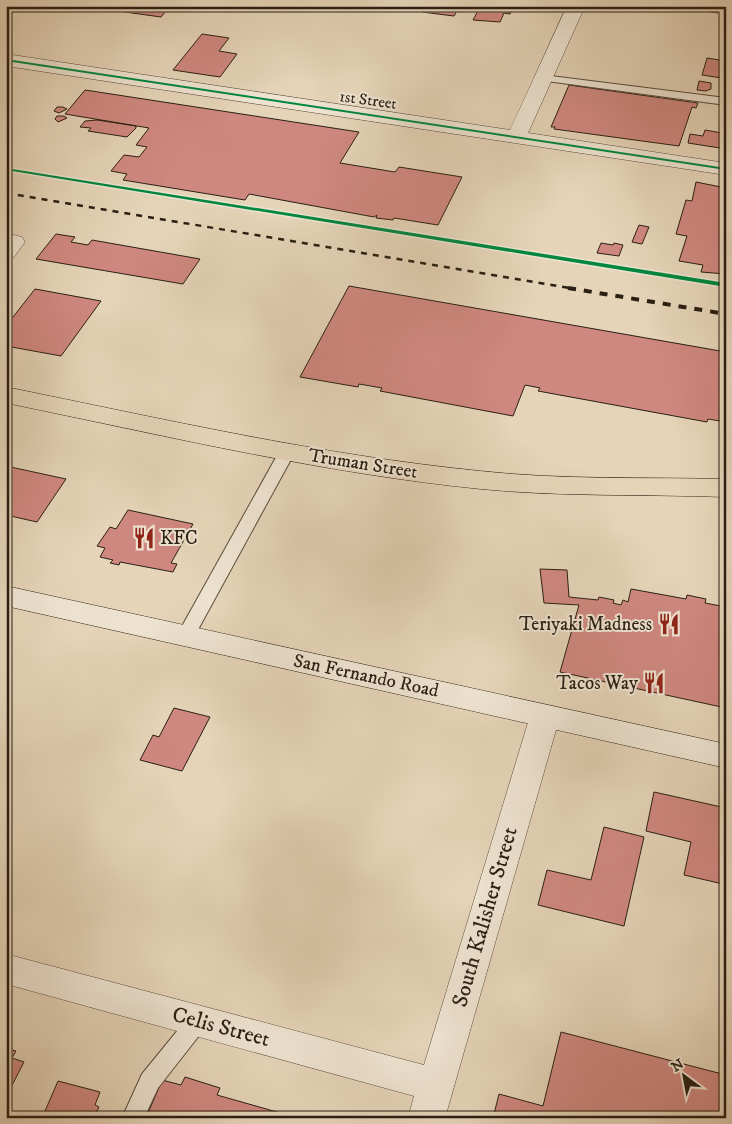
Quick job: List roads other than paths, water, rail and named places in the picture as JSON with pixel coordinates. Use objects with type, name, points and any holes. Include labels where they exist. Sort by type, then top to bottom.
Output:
[{"type":"main road","name":"Truman Street","points":[[6,395],[287,452],[482,480],[726,488]]},
{"type":"street","points":[[517,136],[576,6]]},
{"type":"street","name":"1st Street","points":[[6,60],[726,169]]},
{"type":"street","name":"San Fernando Road","points":[[6,596],[726,756]]},
{"type":"street","name":"South Kalisher Street","points":[[426,1118],[544,716]]},
{"type":"street","name":"Celis Street","points":[[6,969],[435,1085]]},
{"type":"lane","points":[[543,78],[726,102]]},
{"type":"lane","points":[[185,637],[287,452]]},
{"type":"lane","points":[[132,1118],[150,1080],[198,1021]]},
{"type":"railway","points":[[6,193],[576,289]]},
{"type":"railway","points":[[568,288],[726,314]]},
{"type":"place","name":"KFC","points":[[144,538]]},
{"type":"place","name":"Teriyaki Madness","points":[[669,624]]},
{"type":"place","name":"Tacos Way","points":[[654,683]]}]
